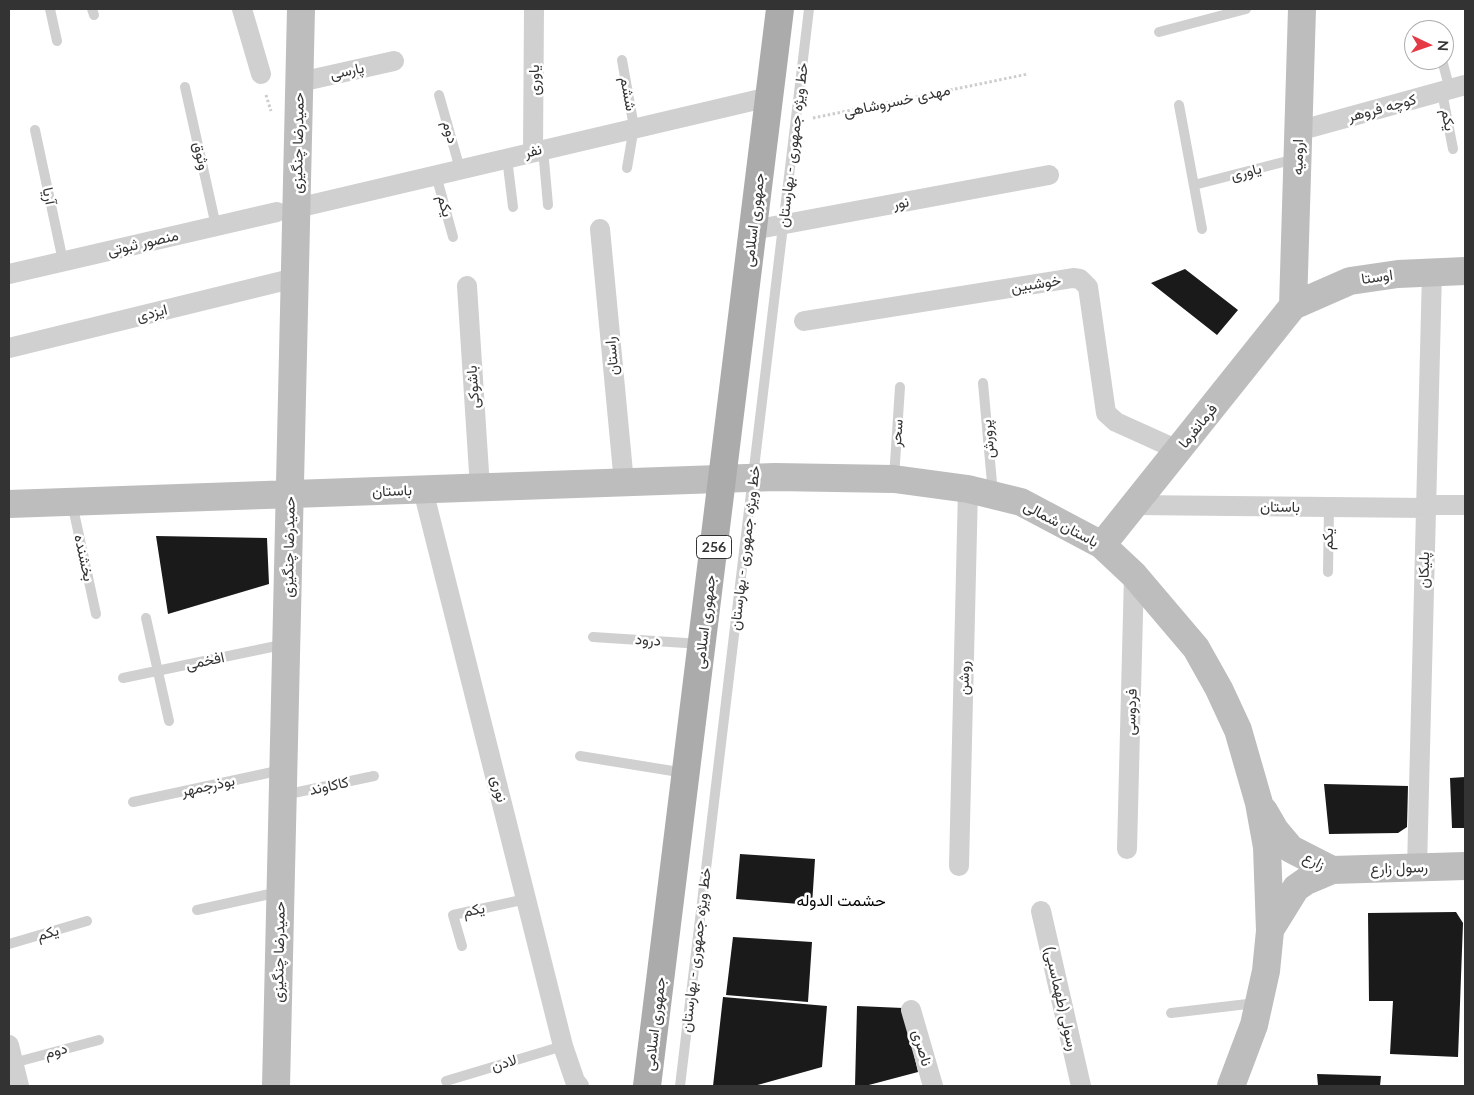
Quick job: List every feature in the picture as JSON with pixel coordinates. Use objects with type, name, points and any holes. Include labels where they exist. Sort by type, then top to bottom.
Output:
[{"type":"main road","name":"جمهوری اسلامی","points":[[647,1086],[780,9]]},
{"type":"street","points":[[242,9],[261,74]]},
{"type":"street","name":"حمیدرضا چنگیزی","points":[[276,1086],[295,278],[287,210],[300,82],[301,9]]},
{"type":"street","name":"یاوری","points":[[534,9],[538,150]]},
{"type":"street","name":"ارومیه","points":[[1293,306],[1302,9]]},
{"type":"street","name":"پارسی","points":[[300,82],[394,61]]},
{"type":"street","name":"کوچه فروهر","points":[[1298,131],[1452,89]]},
{"type":"street","name":"نفر","points":[[287,210],[634,127],[769,98]]},
{"type":"street","name":"نور","points":[[753,230],[1049,175]]},
{"type":"street","name":"منصور ثبوتی","points":[[9,274],[287,210]]},
{"type":"street","name":"راستان","points":[[600,229],[624,483]]},
{"type":"street","name":"اوستا","points":[[1293,306],[1350,281],[1398,274],[1465,271]]},
{"type":"street","name":"پلیکان","points":[[1417,868],[1432,272]]},
{"type":"street","name":"ایزدی","points":[[9,348],[295,278]]},
{"type":"street","name":"خوشبین","points":[[804,321],[1080,279],[1088,287],[1106,413],[1116,422],[1178,450]]},
{"type":"street","name":"باشوکی","points":[[467,286],[480,488]]},
{"type":"street","name":"فرمانفرما","points":[[1102,545],[1293,306]]},
{"type":"street","name":"باستان شمالی","points":[[764,478],[894,479],[980,492],[1021,502],[1102,545],[1134,575],[1196,648],[1219,689],[1241,738],[1259,803]]},
{"type":"street","name":"باستان","points":[[9,504],[764,478]]},
{"type":"street","name":"نوری","points":[[423,490],[562,1046],[575,1081],[579,1086]]},
{"type":"street","name":"روشن","points":[[959,866],[980,492]]},
{"type":"street","name":"باستان","points":[[1134,504],[1328,507],[1465,505]]},
{"type":"street","name":"فردوسی","points":[[1127,849],[1134,575]]},
{"type":"street","points":[[1231,1086],[1254,1025],[1260,1002],[1266,971],[1270,931],[1267,847],[1259,803]]},
{"type":"street","name":"زارع","points":[[1259,803],[1291,849],[1332,870]]},
{"type":"street","name":"رسول زارع","points":[[1332,870],[1465,866]]},
{"type":"street","name":"زارع","points":[[1270,931],[1296,888],[1306,881],[1332,870]]},
{"type":"street","name":"رسولی (طهماسبی)","points":[[1041,911],[1081,1086]]},
{"type":"street","name":"ناصری","points":[[911,1010],[932,1086]]},
{"type":"street","points":[[11,1054],[19,1086]]},
{"type":"lane","points":[[50,9],[57,41]]},
{"type":"lane","name":"خط ویژه جمهوری - بهارستان","points":[[680,1086],[764,478],[784,225],[810,9]]},
{"type":"lane","points":[[1159,32],[1246,9]]},
{"type":"lane","name":"ششم","points":[[622,60],[634,127],[628,168]]},
{"type":"lane","name":"یکم","points":[[1445,70],[1452,89],[1453,149]]},
{"type":"lane","name":"وثوق","points":[[185,87],[216,226]]},
{"type":"lane","name":"دوم","points":[[439,94],[460,169]]},
{"type":"lane","points":[[1179,105],[1202,229]]},
{"type":"lane","name":"آریا","points":[[35,130],[63,261]]},
{"type":"lane","points":[[538,150],[548,206]]},
{"type":"lane","points":[[507,158],[513,207]]},
{"type":"lane","name":"یاوری","points":[[1194,185],[1298,159]]},
{"type":"lane","name":"یکم","points":[[436,175],[453,237]]},
{"type":"lane","name":"پرورش","points":[[980,492],[983,383]]},
{"type":"lane","name":"سحر","points":[[894,479],[900,387]]},
{"type":"lane","name":"بخشنده","points":[[71,502],[96,614]]},
{"type":"lane","name":"یکم","points":[[1328,507],[1328,572]]},
{"type":"lane","points":[[146,618],[169,721]]},
{"type":"lane","name":"درود","points":[[593,637],[702,644]]},
{"type":"lane","name":"افخمی","points":[[124,678],[287,644]]},
{"type":"lane","points":[[580,756],[686,773]]},
{"type":"lane","name":"کاکاوند","points":[[283,782],[374,776]]},
{"type":"lane","name":"بوذرجمهر","points":[[133,802],[283,782]]},
{"type":"lane","points":[[197,910],[281,892]]},
{"type":"lane","name":"یکم","points":[[462,946],[453,915],[526,899]]},
{"type":"lane","name":"یکم","points":[[9,944],[87,921]]},
{"type":"lane","points":[[1170,1013],[1260,1002]]},
{"type":"lane","name":"دوم","points":[[11,1054],[100,1040]]},
{"type":"lane","name":"لادن","points":[[446,1081],[562,1046]]},
{"type":"path","name":"مهدی خسروشاهی","points":[[796,121],[1028,74]]},
{"type":"building","points":[[1185,269],[1238,310],[1217,335],[1151,283]]},
{"type":"building","points":[[156,536],[267,538],[269,584],[168,614]]},
{"type":"building","points":[[1465,777],[1465,828],[1452,828],[1450,778]]},
{"type":"building","points":[[1324,784],[1408,786],[1407,827],[1398,833],[1329,834]]},
{"type":"building","points":[[740,854],[815,859],[812,905],[736,899]]},
{"type":"building","points":[[1456,912],[1463,923],[1458,1057],[1390,1054],[1393,1001],[1369,1001],[1368,913]]},
{"type":"building","points":[[733,937],[812,942],[808,1002],[726,995]]},
{"type":"building","points":[[723,997],[827,1006],[822,1067],[754,1086],[713,1086]]},
{"type":"building","points":[[857,1006],[903,1008],[918,1072],[865,1086],[855,1086]]},
{"type":"building","points":[[1317,1074],[1381,1076],[1380,1086],[1318,1086]]},
{"type":"district","name":"حشمت الدوله","points":[[841,901]]}]
